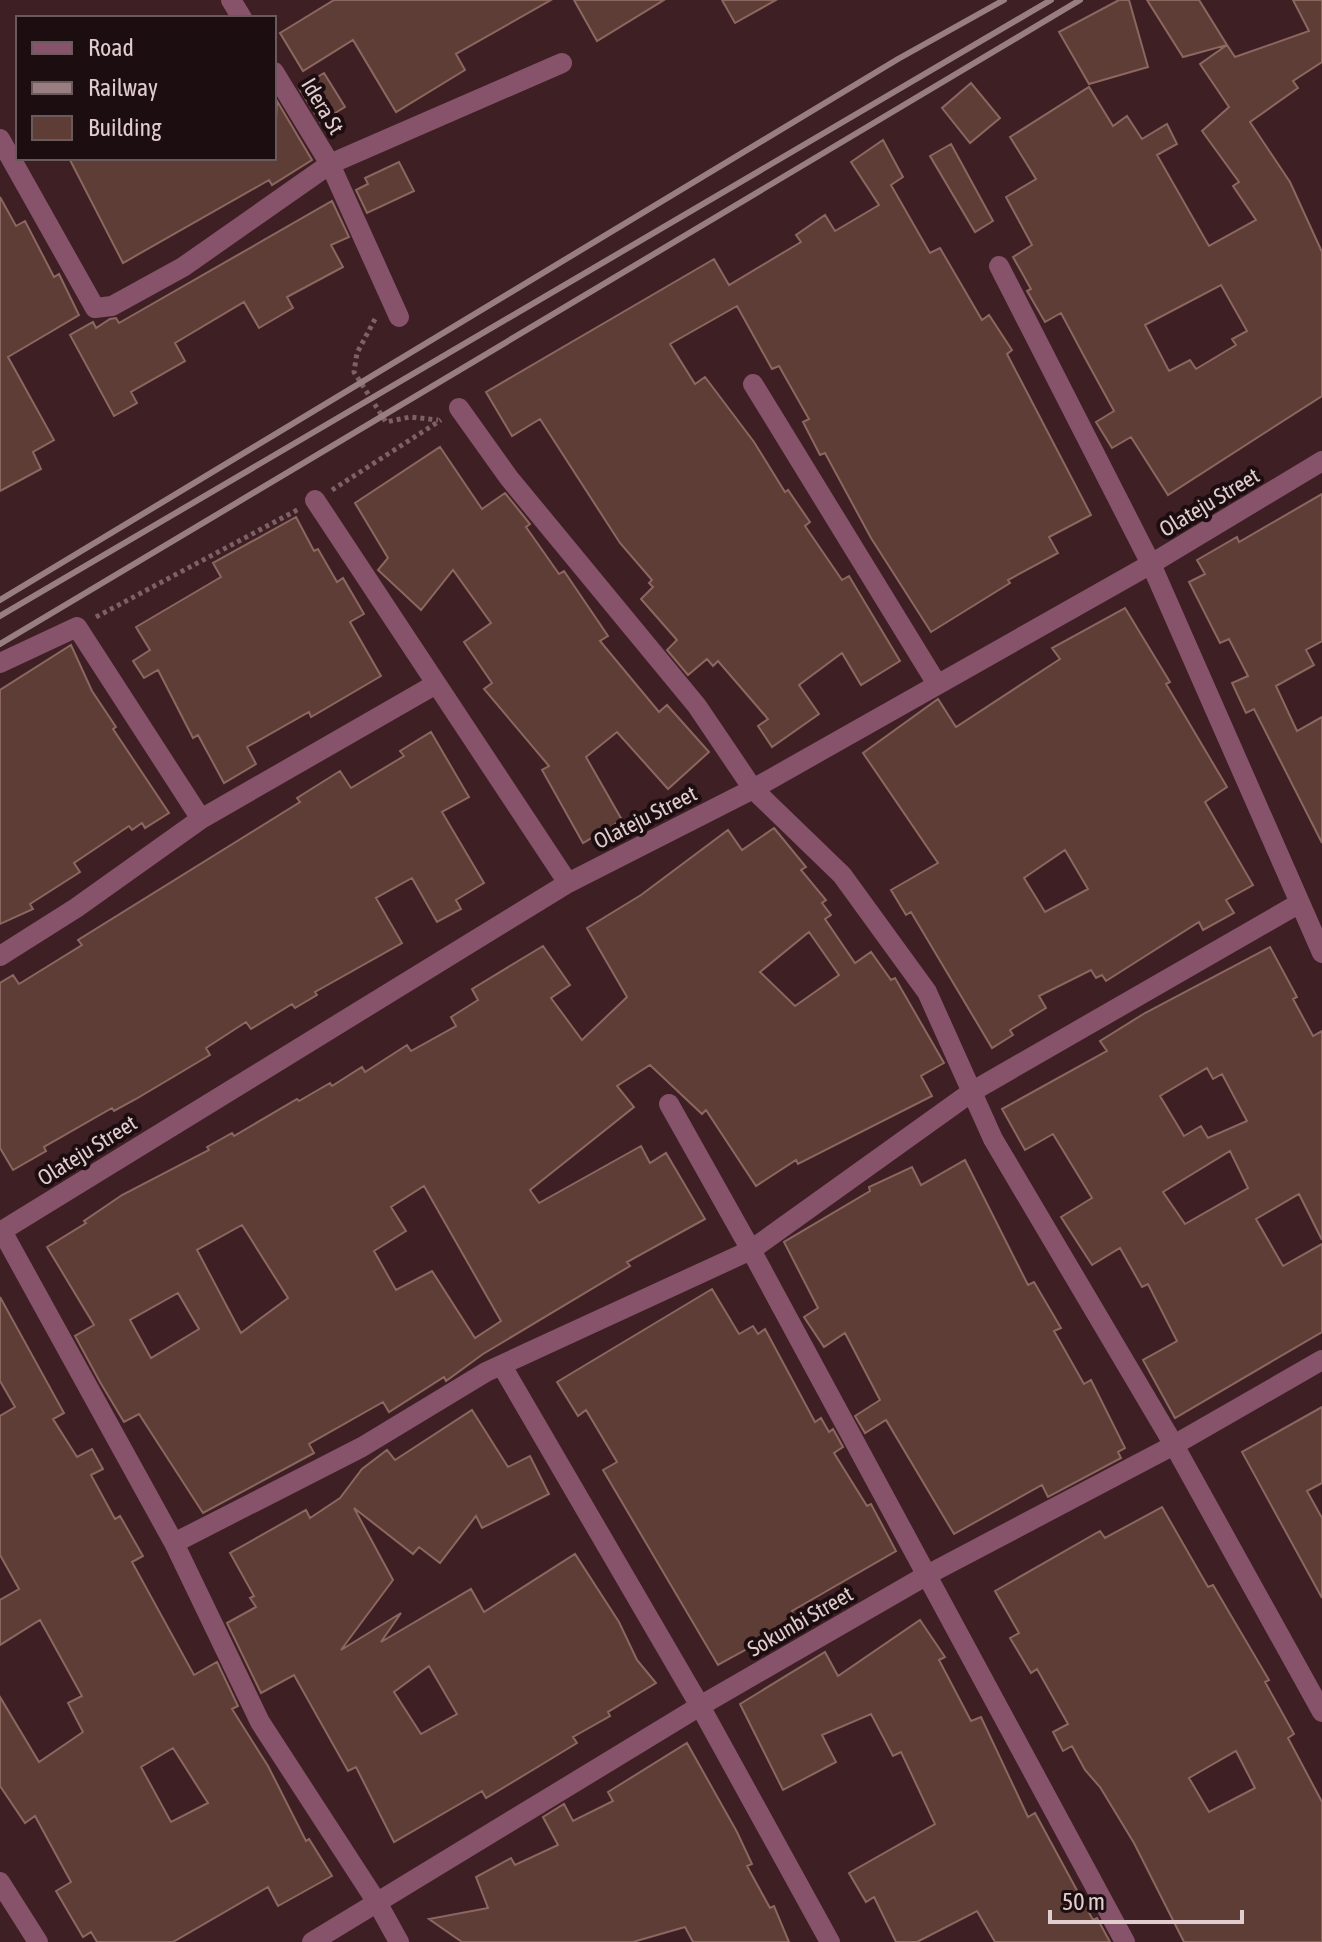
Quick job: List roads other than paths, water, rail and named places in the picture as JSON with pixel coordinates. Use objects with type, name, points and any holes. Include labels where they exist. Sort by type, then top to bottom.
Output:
[{"type":"street","points":[[0,139],[95,308],[112,306],[183,267],[330,164],[562,63]]},
{"type":"street","name":"Idera St","points":[[276,75],[330,164],[399,317]]},
{"type":"street","points":[[999,266],[1151,564],[1322,953]]},
{"type":"street","points":[[753,384],[937,684]]},
{"type":"street","points":[[459,408],[509,478],[697,706],[753,789],[842,875],[927,992],[993,1139],[1174,1445],[1322,1712]]},
{"type":"street","name":"Olateju Street","points":[[1,1231],[568,883],[753,789],[1151,564],[1322,461]]},
{"type":"street","points":[[315,500],[568,883]]},
{"type":"street","points":[[0,663],[77,627],[201,819]]},
{"type":"street","points":[[0,956],[76,908],[201,819],[436,684]]},
{"type":"street","points":[[174,1543],[362,1447],[486,1372],[751,1250],[973,1091],[1298,904]]},
{"type":"street","points":[[669,1104],[1125,1942]]},
{"type":"street","points":[[1,1231],[174,1543],[260,1722],[378,1904],[399,1942]]},
{"type":"street","name":"Sokunbi Street","points":[[312,1942],[700,1706],[927,1575],[1174,1445],[1322,1360]]},
{"type":"street","points":[[502,1366],[700,1706],[830,1942]]},
{"type":"street","points":[[0,1882],[38,1942]]},
{"type":"railway","points":[[0,600],[898,59],[1004,0]]},
{"type":"railway","points":[[0,616],[1051,0]]},
{"type":"railway","points":[[0,644],[1080,0]]}]
